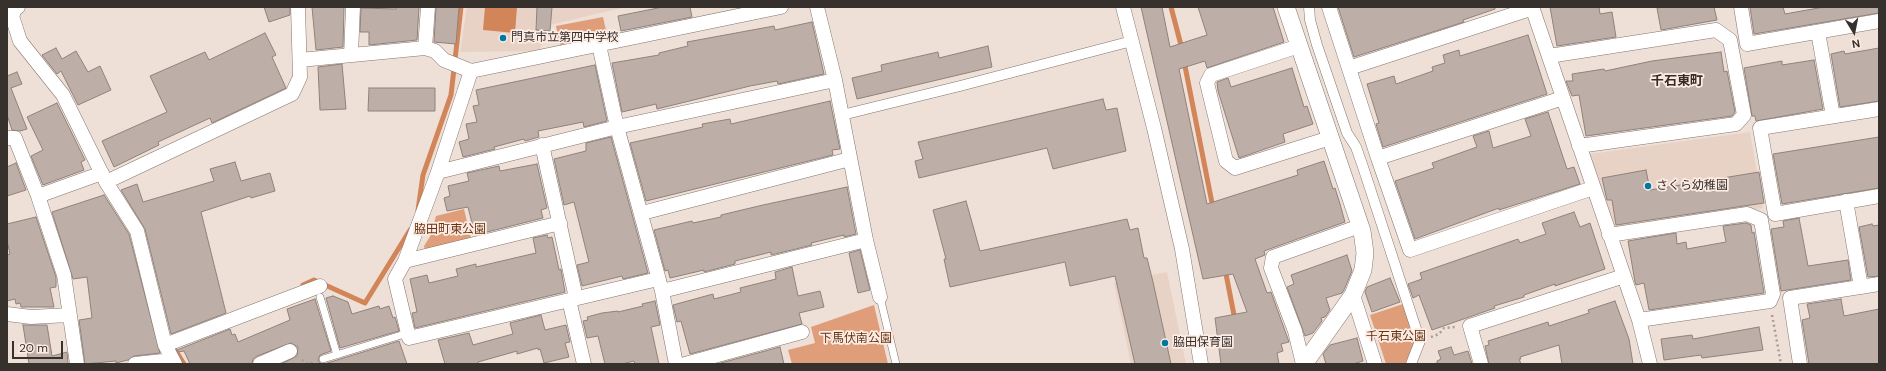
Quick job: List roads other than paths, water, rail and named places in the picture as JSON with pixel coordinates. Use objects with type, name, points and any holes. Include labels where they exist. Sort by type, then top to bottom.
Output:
[{"type":"street","points":[[38,196],[104,178],[292,94],[300,77],[298,7]]},
{"type":"street","points":[[351,55],[353,7]]},
{"type":"street","points":[[425,48],[428,7]]},
{"type":"street","points":[[300,60],[425,48],[435,51],[444,60],[468,69],[599,45],[781,7]]},
{"type":"street","points":[[817,7],[835,80],[866,240],[880,297]]},
{"type":"street","points":[[1123,7],[1154,128],[1182,249],[1201,364]]},
{"type":"street","points":[[1286,7],[1360,226],[1365,253],[1363,270],[1352,295],[1304,364]]},
{"type":"street","points":[[1309,7],[1310,20],[1317,45],[1347,133],[1356,147],[1361,160],[1419,337],[1420,341],[1411,364]]},
{"type":"street","points":[[1329,7],[1378,158],[1410,250],[1593,188]]},
{"type":"street","points":[[1741,7],[1747,44],[1879,21]]},
{"type":"street","points":[[1349,68],[1533,8],[1608,235],[1639,320],[1650,364]]},
{"type":"street","points":[[12,10],[20,41],[63,95],[104,178],[137,231],[165,345],[173,362],[135,364]]},
{"type":"street","points":[[1549,56],[1716,30],[1730,40],[1744,115],[1736,124],[1579,146]]},
{"type":"street","points":[[1818,32],[1833,116]]},
{"type":"street","points":[[842,115],[1132,41]]},
{"type":"street","points":[[599,45],[617,127],[642,213],[660,285],[676,364]]},
{"type":"street","points":[[1299,46],[1211,75],[1207,83],[1226,161],[1235,168],[1330,138]]},
{"type":"street","points":[[468,69],[438,172],[406,261],[395,279],[409,338],[573,299],[660,285],[866,240]]},
{"type":"street","points":[[438,172],[617,127],[835,80]]},
{"type":"street","points":[[1378,158],[1563,98]]},
{"type":"street","points":[[1879,109],[1760,128],[1775,214],[1879,196]]},
{"type":"street","points":[[7,138],[15,138],[38,196],[64,275],[69,315],[78,364]]},
{"type":"street","points":[[542,145],[560,223],[584,364]]},
{"type":"street","points":[[642,213],[850,159]]},
{"type":"street","points":[[1846,201],[1862,287]]},
{"type":"street","points":[[1608,235],[1747,214],[1761,220],[1773,294],[1770,301],[1639,320]]},
{"type":"street","points":[[406,261],[560,223]]},
{"type":"street","points":[[1304,364],[1294,331],[1271,268],[1273,257],[1360,226]]},
{"type":"street","points":[[1481,364],[1470,326],[1624,276]]},
{"type":"street","points":[[1800,364],[1790,298],[1879,284]]},
{"type":"street","points":[[165,345],[320,291]]},
{"type":"street","points":[[1352,295],[1375,364]]},
{"type":"street","points":[[7,314],[31,317],[69,315]]},
{"type":"street","points":[[685,364],[802,332]]},
{"type":"street","points":[[260,364],[290,351]]},
{"type":"lane","points":[[320,291],[337,354]]},
{"type":"lane","points":[[880,297],[896,364]]},
{"type":"lane","points":[[323,359],[408,333]]},
{"type":"waterway","points":[[418,210],[423,175],[451,95],[461,7]]},
{"type":"waterway","points":[[1171,7],[1182,49]]},
{"type":"waterway","points":[[1184,61],[1213,208]]},
{"type":"waterway","points":[[303,285],[314,280],[365,303],[410,230]]},
{"type":"waterway","points":[[1225,269],[1235,320]]},
{"type":"waterway","points":[[174,348],[184,364]]},
{"type":"place","name":"門真市立第四中学校","points":[[503,38]]},
{"type":"place","name":"さくら幼稚園","points":[[1648,186]]},
{"type":"place","name":"脇田保育園","points":[[1165,343]]},
{"type":"district","name":"千石東町","points":[[1677,82]]},
{"type":"park label","name":"脇田町東公園","points":[[450,230]]},
{"type":"park label","name":"千石東公園","points":[[1396,337]]},
{"type":"park label","name":"下馬伏南公園","points":[[856,339]]}]
